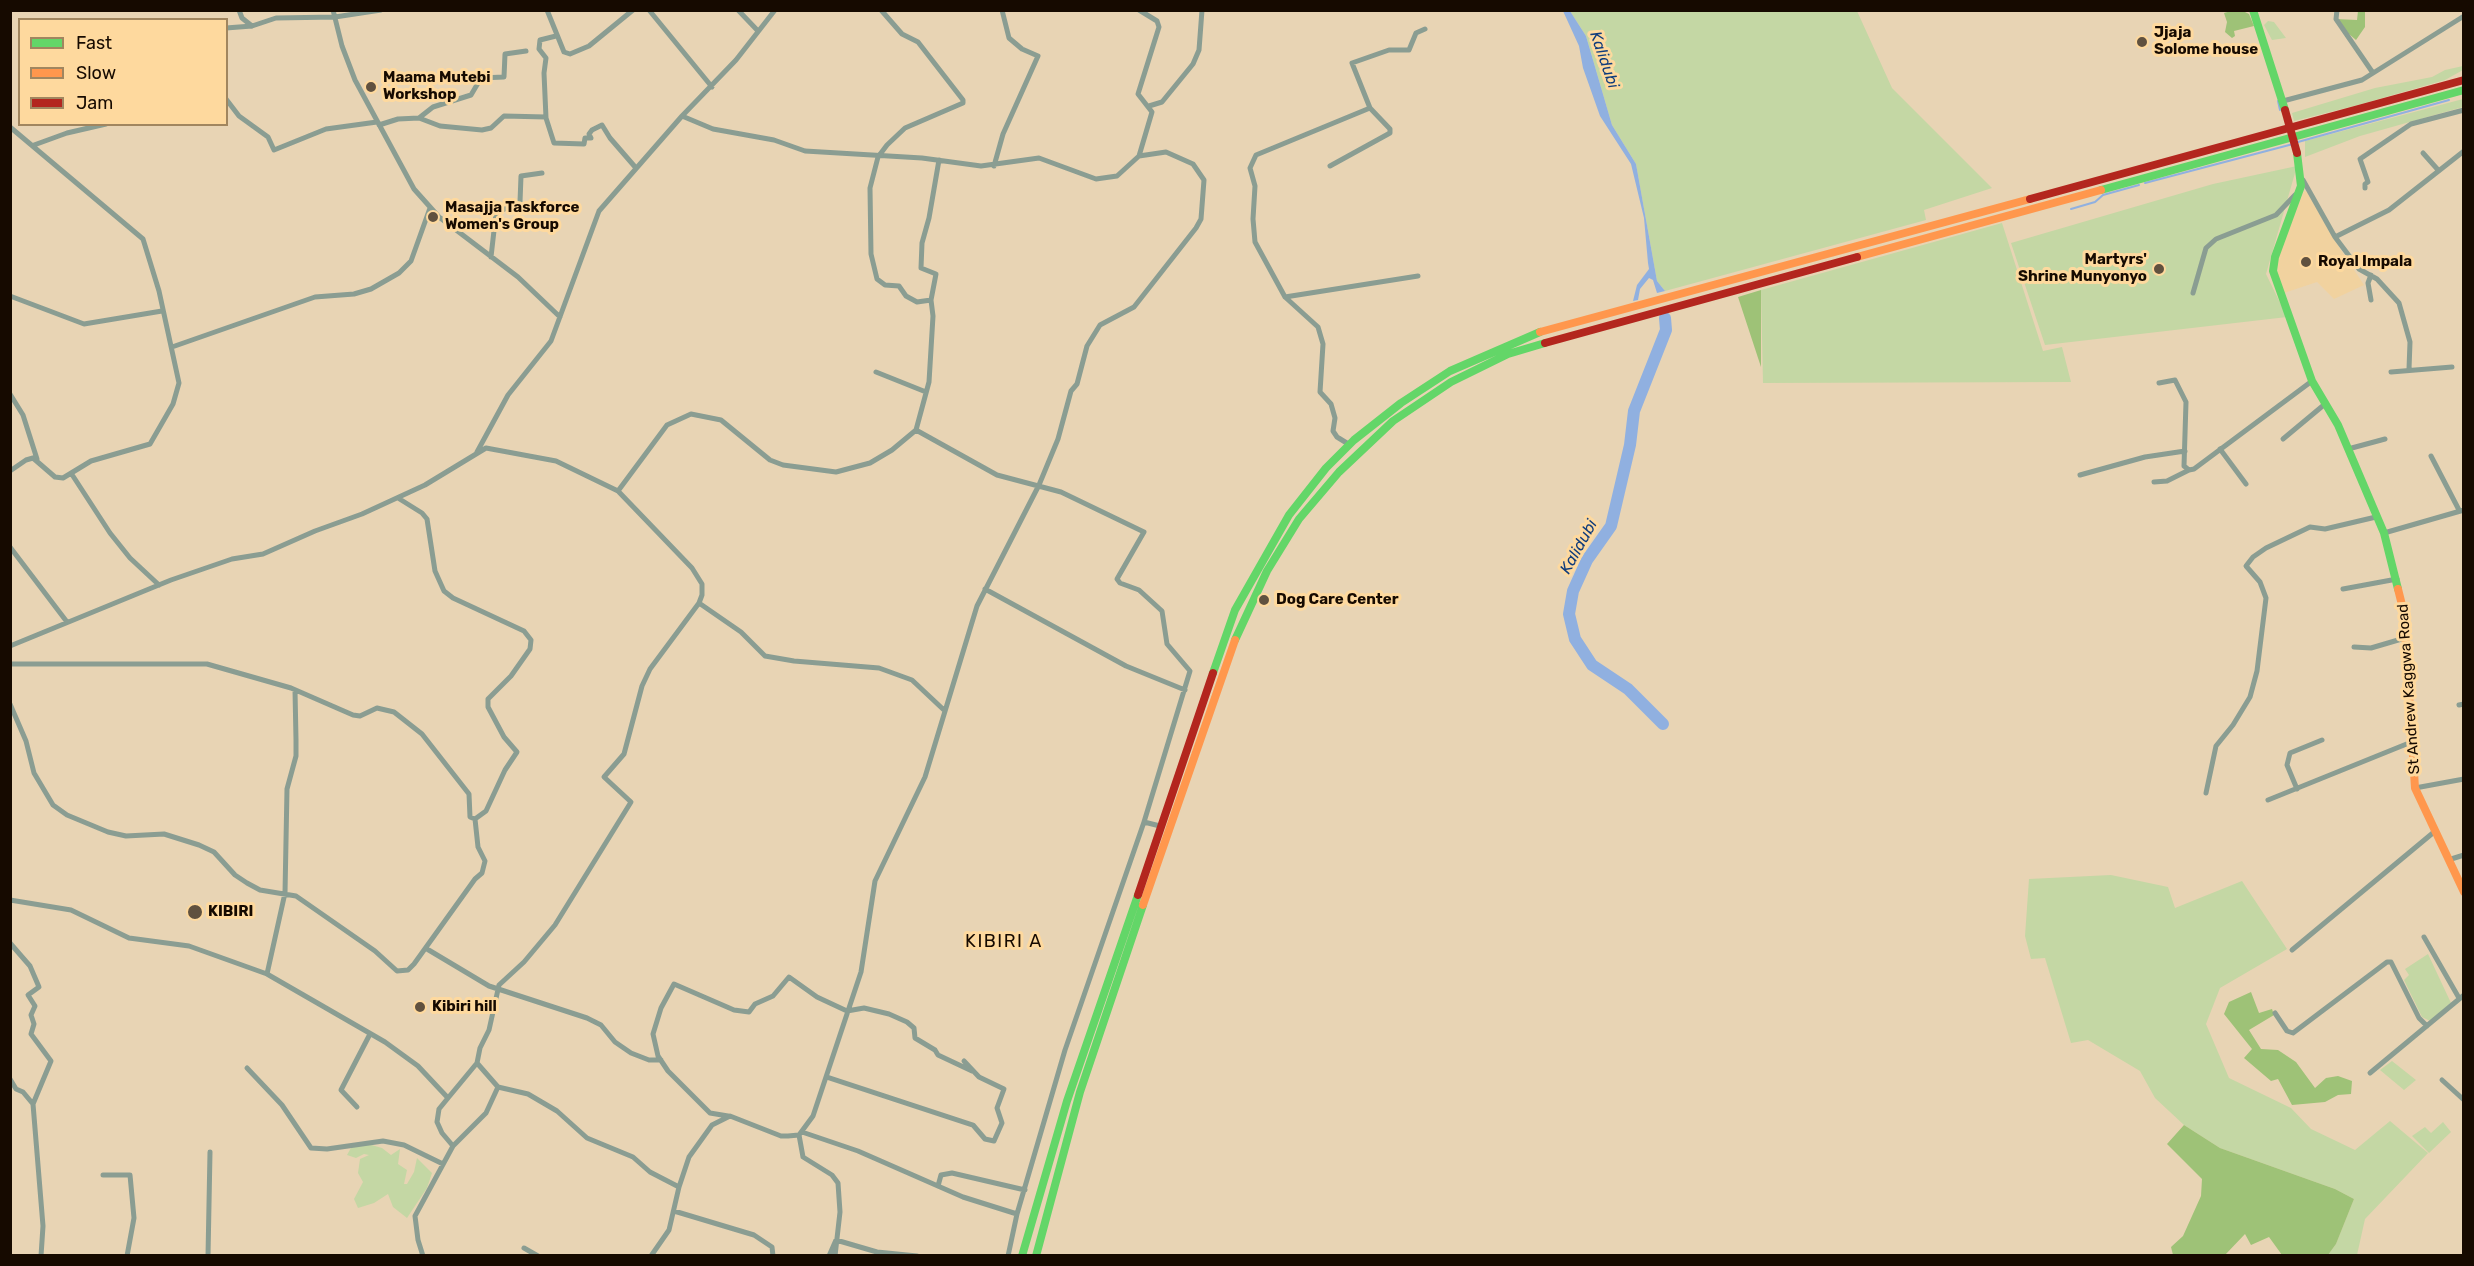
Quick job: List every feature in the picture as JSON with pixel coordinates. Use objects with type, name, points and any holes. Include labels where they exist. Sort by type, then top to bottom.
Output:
[{"type":"main road","points":[[2253,10],[2284,106],[2297,153],[2302,182]]},
{"type":"main road","points":[[1036,1256],[1080,1092],[1230,649],[1267,571],[1299,519],[1319,494],[1393,421],[1430,394],[1508,354],[1931,230],[2463,80]]},
{"type":"main road","points":[[1022,1256],[1061,1119],[1221,647],[1246,587],[1289,515],[1326,468],[1401,403],[1450,371],[1534,333],[2463,90]]},
{"type":"main road","name":"St Andrew Kaggwa Road","points":[[2302,182],[2274,257],[2273,271],[2312,381],[2348,449],[2384,533],[2404,613],[2414,741],[2415,788],[2463,892]]},
{"type":"street","points":[[239,10],[242,18],[252,26]]},
{"type":"street","points":[[228,28],[252,26],[276,18],[381,10]]},
{"type":"street","points":[[547,10],[555,36],[564,52],[570,54],[589,46],[633,10]]},
{"type":"street","points":[[649,10],[712,87]]},
{"type":"street","points":[[738,10],[758,31]]},
{"type":"street","points":[[477,452],[508,395],[544,352],[560,317],[594,221],[610,197],[682,116],[712,87],[775,10]]},
{"type":"street","points":[[881,10],[902,34],[918,42],[963,103],[906,128],[878,157],[870,188],[871,254],[874,274],[881,283],[899,286],[906,296],[917,302],[931,300]]},
{"type":"street","points":[[994,166],[1003,134],[1038,57],[1022,49],[1009,38],[1002,10]]},
{"type":"street","points":[[682,116],[713,129],[774,140],[805,151],[994,166],[1039,158],[1096,179],[1117,176],[1139,156],[1152,112],[1138,94],[1159,27],[1157,21],[1139,10]]},
{"type":"street","points":[[1149,106],[1162,102],[1194,64],[1199,50],[1202,10]]},
{"type":"street","points":[[2337,10],[2336,19],[2373,73]]},
{"type":"street","points":[[334,14],[348,63],[408,180],[430,208],[532,289],[560,317]]},
{"type":"street","points":[[2284,106],[2348,86],[2373,73],[2463,16]]},
{"type":"street","points":[[1330,166],[1390,133],[1387,125],[1370,108],[1352,63],[1380,52],[1409,50],[1416,33],[1425,29]]},
{"type":"street","points":[[555,36],[540,40],[538,48],[546,58],[543,73],[546,117],[553,141],[558,145],[584,144],[585,138],[591,138],[589,134],[592,130],[602,125],[636,168]]},
{"type":"street","points":[[419,118],[438,105],[471,95],[481,78],[504,77],[505,54],[526,51]]},
{"type":"street","points":[[228,101],[245,121],[268,136],[274,150],[327,129],[378,124],[398,119],[419,118],[440,126],[482,130],[491,128],[504,116],[546,117]]},
{"type":"street","points":[[1350,445],[1337,437],[1333,431],[1335,418],[1331,404],[1320,392],[1323,344],[1318,327],[1285,297],[1255,242],[1253,219],[1255,186],[1250,168],[1256,155],[1370,108]]},
{"type":"street","points":[[2365,188],[2368,182],[2360,159],[2411,124],[2463,110]]},
{"type":"street","points":[[10,126],[143,239],[159,291],[179,383],[173,404],[156,438],[139,449],[91,461],[59,478],[37,459],[23,415],[10,394]]},
{"type":"street","points":[[34,145],[98,126]]},
{"type":"street","points":[[2336,237],[2389,210],[2463,151]]},
{"type":"street","points":[[835,1256],[840,1212],[838,1183],[832,1175],[803,1156],[801,1133],[820,1099],[847,1011],[856,993],[863,966],[875,881],[918,792],[977,606],[1039,485],[1058,439],[1071,391],[1077,384],[1087,346],[1100,325],[1134,307],[1159,279],[1201,219],[1204,180],[1193,164],[1166,152],[1139,156]]},
{"type":"street","points":[[2423,153],[2439,171]]},
{"type":"street","points":[[618,491],[667,425],[691,414],[721,420],[770,460],[783,465],[836,472],[870,463],[892,450],[916,430],[926,392],[933,316],[931,300],[936,274],[921,268],[922,243],[929,218],[939,160]]},
{"type":"street","points":[[491,257],[496,213],[520,202],[521,176],[542,173]]},
{"type":"street","points":[[2193,293],[2201,261],[2211,243],[2230,231],[2284,209],[2302,182],[2359,269],[2371,275],[2399,303],[2410,342],[2409,369]]},
{"type":"street","points":[[172,347],[303,300],[354,294],[371,289],[399,273],[411,261],[430,208]]},
{"type":"street","points":[[2371,275],[2368,283],[2371,300]]},
{"type":"street","points":[[1285,297],[1418,276]]},
{"type":"street","points":[[10,296],[84,324],[162,310]]},
{"type":"street","points":[[2391,372],[2452,367]]},
{"type":"street","points":[[876,372],[926,392]]},
{"type":"street","points":[[2159,383],[2175,380],[2186,402],[2184,466],[2189,470]]},
{"type":"street","points":[[2154,482],[2167,481],[2189,470],[2194,470],[2312,381]]},
{"type":"street","points":[[2283,439],[2325,404]]},
{"type":"street","points":[[916,430],[997,475],[1022,484],[1039,485],[1060,492],[1144,532],[1117,579],[1120,583],[1139,590],[1162,611],[1167,644],[1190,671],[1144,822],[1072,1027],[1017,1214],[1008,1256]]},
{"type":"street","points":[[2348,449],[2385,439]]},
{"type":"street","points":[[10,646],[159,585],[232,559],[263,554],[398,498],[447,473],[477,452],[493,448],[556,461],[618,491],[692,568],[702,584],[699,603],[650,669],[642,686],[624,754],[604,777],[631,802],[555,925],[497,990],[489,1030],[480,1048],[477,1063],[439,1109],[437,1122],[442,1133],[453,1146]]},
{"type":"street","points":[[2220,449],[2246,484]]},
{"type":"street","points":[[2080,475],[2145,457],[2185,452]]},
{"type":"street","points":[[2384,533],[2461,510],[2431,456]]},
{"type":"street","points":[[10,471],[26,460],[37,459]]},
{"type":"street","points":[[71,473],[129,558],[159,585]]},
{"type":"street","points":[[398,498],[422,513],[427,519],[438,581],[444,591],[453,598],[524,632],[531,640],[530,649],[511,676],[489,699],[488,707],[504,737],[517,752],[505,770],[486,811],[474,819]]},
{"type":"street","points":[[2206,793],[2216,746],[2234,725],[2250,697],[2257,670],[2266,598],[2260,582],[2246,566],[2260,552],[2310,527],[2325,529],[2376,517]]},
{"type":"street","points":[[10,548],[67,622]]},
{"type":"street","points":[[2343,589],[2397,579]]},
{"type":"street","points":[[985,589],[1116,661],[1185,690]]},
{"type":"street","points":[[699,603],[716,618],[741,632],[765,656],[794,662],[879,668],[912,680],[945,711]]},
{"type":"street","points":[[2354,647],[2371,648],[2405,638]]},
{"type":"street","points":[[10,664],[207,664],[295,690],[353,715],[360,716],[372,709],[383,708],[410,721],[469,794],[470,818],[474,819]]},
{"type":"street","points":[[267,974],[285,893],[287,789],[296,756],[295,690]]},
{"type":"street","points":[[10,704],[26,741],[34,772],[53,805],[67,815],[108,832],[126,836],[154,833],[185,839],[214,852],[235,875],[248,884],[260,890],[296,896],[375,951],[398,971],[408,970],[427,949],[475,879],[482,873],[485,861],[475,834],[474,819]]},
{"type":"street","points":[[2297,789],[2287,765],[2290,753],[2322,740]]},
{"type":"street","points":[[2268,800],[2414,741]]},
{"type":"street","points":[[2415,788],[2463,779]]},
{"type":"street","points":[[1144,822],[1160,826]]},
{"type":"street","points":[[2292,950],[2434,832]]},
{"type":"street","points":[[2448,860],[2463,855]]},
{"type":"street","points":[[10,900],[71,910],[129,938],[189,946],[267,974],[370,1034],[418,1066],[448,1098]]},
{"type":"street","points":[[2370,1073],[2461,996],[2424,937]]},
{"type":"street","points":[[10,943],[30,966],[39,987],[28,995],[35,1006],[31,1015],[34,1024],[31,1034],[51,1061],[33,1104],[43,1226],[41,1256]]},
{"type":"street","points":[[427,949],[497,990],[512,992],[587,1018],[601,1025],[615,1042],[631,1053],[649,1060],[661,1060]]},
{"type":"street","points":[[2275,1013],[2287,1031],[2293,1033],[2387,962],[2391,962],[2419,1018],[2427,1026]]},
{"type":"street","points":[[712,1125],[710,1113],[668,1071],[661,1060],[653,1034],[661,1008],[674,984],[734,1010],[749,1012],[755,1004],[773,996],[789,977],[817,997],[847,1011],[864,1008],[889,1014],[907,1022],[914,1028],[915,1038],[935,1050],[938,1055],[972,1071]]},
{"type":"street","points":[[357,1107],[341,1090],[370,1034]]},
{"type":"street","points":[[827,1077],[973,1125],[985,1138],[994,1141],[1002,1123],[997,1108],[1004,1089],[979,1077],[964,1061]]},
{"type":"street","points":[[477,1063],[498,1087],[528,1094],[557,1111],[587,1138],[633,1157],[650,1172],[679,1187]]},
{"type":"street","points":[[247,1068],[282,1105],[311,1148],[327,1149],[382,1141],[404,1145],[443,1164]]},
{"type":"street","points":[[10,1078],[16,1089],[23,1092],[33,1104]]},
{"type":"street","points":[[2442,1080],[2463,1100]]},
{"type":"street","points":[[423,1256],[415,1216],[453,1146],[486,1113],[498,1087]]},
{"type":"street","points":[[710,1113],[729,1116],[781,1136],[801,1133],[858,1151],[938,1185],[1017,1214]]},
{"type":"street","points":[[1046,1115],[1061,1119]]},
{"type":"street","points":[[651,1256],[666,1238],[689,1157],[712,1125],[729,1116]]},
{"type":"street","points":[[208,1256],[210,1152]]},
{"type":"street","points":[[938,1185],[941,1175],[952,1173],[1025,1190]]},
{"type":"street","points":[[103,1175],[130,1175],[134,1218],[127,1256]]},
{"type":"street","points":[[674,1211],[758,1237],[772,1247],[773,1256]]},
{"type":"street","points":[[829,1256],[836,1240]]},
{"type":"street","points":[[836,1240],[883,1253],[917,1256]]},
{"type":"street","points":[[524,1248],[538,1256]]},
{"type":"shaded area","points":[[2304,191],[2307,192],[2333,238],[2364,285],[2334,299],[2317,282],[2284,293],[2278,278],[2277,258]]},
{"type":"green space","points":[[1570,11],[1857,11],[1892,88],[1992,188],[1924,210],[1926,220],[1665,291],[1657,281],[1636,164],[1612,125],[1586,36]]},
{"type":"green space","points":[[2243,11],[2249,14],[2254,26],[2234,31],[2235,36],[2232,38],[2225,32],[2227,22],[2224,13]]},
{"type":"green space","points":[[2358,11],[2365,11],[2365,27],[2356,40],[2343,29],[2336,19],[2357,20]]},
{"type":"green space","points":[[2268,21],[2274,22],[2286,38],[2272,40],[2264,25]]},
{"type":"green space","points":[[2463,66],[2463,70],[2445,80],[2294,121],[2292,113],[2375,88],[2432,77],[2445,70]]},
{"type":"green space","points":[[2463,99],[2463,107],[2360,136],[2305,157],[2305,141]]},
{"type":"green space","points":[[2297,166],[2266,274],[2287,317],[2045,345],[2011,243],[2213,184]]},
{"type":"green space","points":[[2002,223],[2043,351],[2062,347],[2071,382],[1763,383],[1761,290]]},
{"type":"green space","points":[[1761,290],[1761,367],[1738,297]]},
{"type":"green space","points":[[2111,875],[2168,887],[2175,908],[2242,881],[2287,949],[2220,988],[2206,1024],[2229,1078],[2291,1108],[2311,1129],[2355,1150],[2390,1121],[2428,1153],[2365,1219],[2357,1255],[2328,1255],[2336,1244],[2354,1199],[2335,1189],[2220,1148],[2184,1125],[2155,1098],[2140,1071],[2088,1040],[2071,1043],[2045,958],[2031,959],[2025,936],[2029,879]]},
{"type":"green space","points":[[2428,954],[2451,1003],[2430,1021],[2422,1017],[2404,980],[2409,975],[2405,969]]},
{"type":"green space","points":[[2251,992],[2259,1013],[2272,1009],[2274,1015],[2249,1030],[2261,1049],[2278,1050],[2296,1062],[2315,1088],[2326,1078],[2338,1076],[2352,1081],[2351,1094],[2338,1095],[2325,1102],[2292,1105],[2278,1079],[2271,1081],[2244,1058],[2252,1049],[2224,1014],[2229,1002]]},
{"type":"green space","points":[[2392,1061],[2416,1080],[2404,1090],[2380,1070]]},
{"type":"green space","points":[[2443,1122],[2451,1132],[2429,1153],[2412,1136],[2425,1127],[2431,1133]]},
{"type":"green space","points":[[2184,1125],[2220,1148],[2335,1189],[2354,1199],[2336,1244],[2328,1255],[2282,1255],[2269,1237],[2251,1245],[2245,1234],[2225,1255],[2173,1255],[2171,1247],[2183,1236],[2201,1196],[2202,1179],[2167,1144]]},
{"type":"green space","points":[[368,1144],[382,1148],[391,1155],[400,1149],[398,1164],[407,1170],[404,1184],[407,1184],[414,1172],[417,1158],[432,1173],[427,1188],[407,1218],[393,1207],[388,1194],[374,1203],[358,1208],[354,1199],[363,1182],[358,1173],[360,1159],[369,1155],[364,1154],[356,1158],[347,1155],[352,1146]]},
{"type":"water","points":[[1563,11],[1570,11],[1586,36],[1612,125],[1636,164],[1657,281],[1665,291],[1657,293],[1653,280],[1649,278],[1640,289],[1638,300],[1633,301],[1637,285],[1649,269],[1644,218],[1631,164],[1600,116],[1583,68],[1579,46]]},
{"type":"waterway","points":[[2298,142],[2449,100]]},
{"type":"waterway","points":[[2278,101],[2280,110]]},
{"type":"waterway","points":[[2145,183],[2293,144]]},
{"type":"waterway","points":[[2071,209],[2095,202],[2103,195],[2139,185]]},
{"type":"waterway","name":"Kalidubi","points":[[1663,724],[1628,689],[1592,665],[1575,639],[1569,614],[1573,591],[1587,560],[1611,526],[1630,445],[1634,411],[1666,330],[1665,318]]},
{"type":"traffic: fast","points":[[2253,10],[2285,110]]},
{"type":"traffic: fast","points":[[2101,190],[2464,90]]},
{"type":"traffic: fast","points":[[2297,153],[2301,186],[2275,257],[2273,271],[2312,381],[2338,425],[2384,533],[2398,589]]},
{"type":"traffic: fast","points":[[1213,673],[1235,610],[1289,515],[1326,468],[1354,440],[1401,403],[1450,371],[1540,332]]},
{"type":"traffic: fast","points":[[1235,640],[1267,571],[1299,519],[1339,472],[1393,421],[1451,382],[1508,354],[1545,343]]},
{"type":"traffic: fast","points":[[1022,1256],[1067,1101],[1138,895]]},
{"type":"traffic: fast","points":[[1036,1256],[1080,1092],[1143,905]]},
{"type":"traffic: slow","points":[[1857,257],[2101,190]]},
{"type":"traffic: slow","points":[[1540,332],[2030,199]]},
{"type":"traffic: slow","points":[[2398,589],[2404,613],[2415,788],[2464,892]]},
{"type":"traffic: slow","points":[[1143,905],[1235,640]]},
{"type":"traffic: jam","points":[[2030,199],[2464,80]]},
{"type":"traffic: jam","points":[[2285,110],[2297,153]]},
{"type":"traffic: jam","points":[[1545,343],[1857,257]]},
{"type":"traffic: jam","points":[[1138,895],[1213,673]]},
{"type":"place","name":"Jjaja Solome house","points":[[2142,42]]},
{"type":"place","name":"Maama Mutebi Workshop","points":[[371,87]]},
{"type":"place","name":"Masajja Taskforce Women's Group","points":[[433,217]]},
{"type":"place","name":"Royal Impala","points":[[2306,262]]},
{"type":"place","name":"Martyrs' Shrine Munyonyo","points":[[2159,269]]},
{"type":"place","name":"Dog Care Center","points":[[1264,600]]},
{"type":"place","name":"KIBIRI","points":[[195,912]]},
{"type":"place","name":"Kibiri hill","points":[[420,1007]]},
{"type":"district","name":"KIBIRI A","points":[[1004,942]]}]
